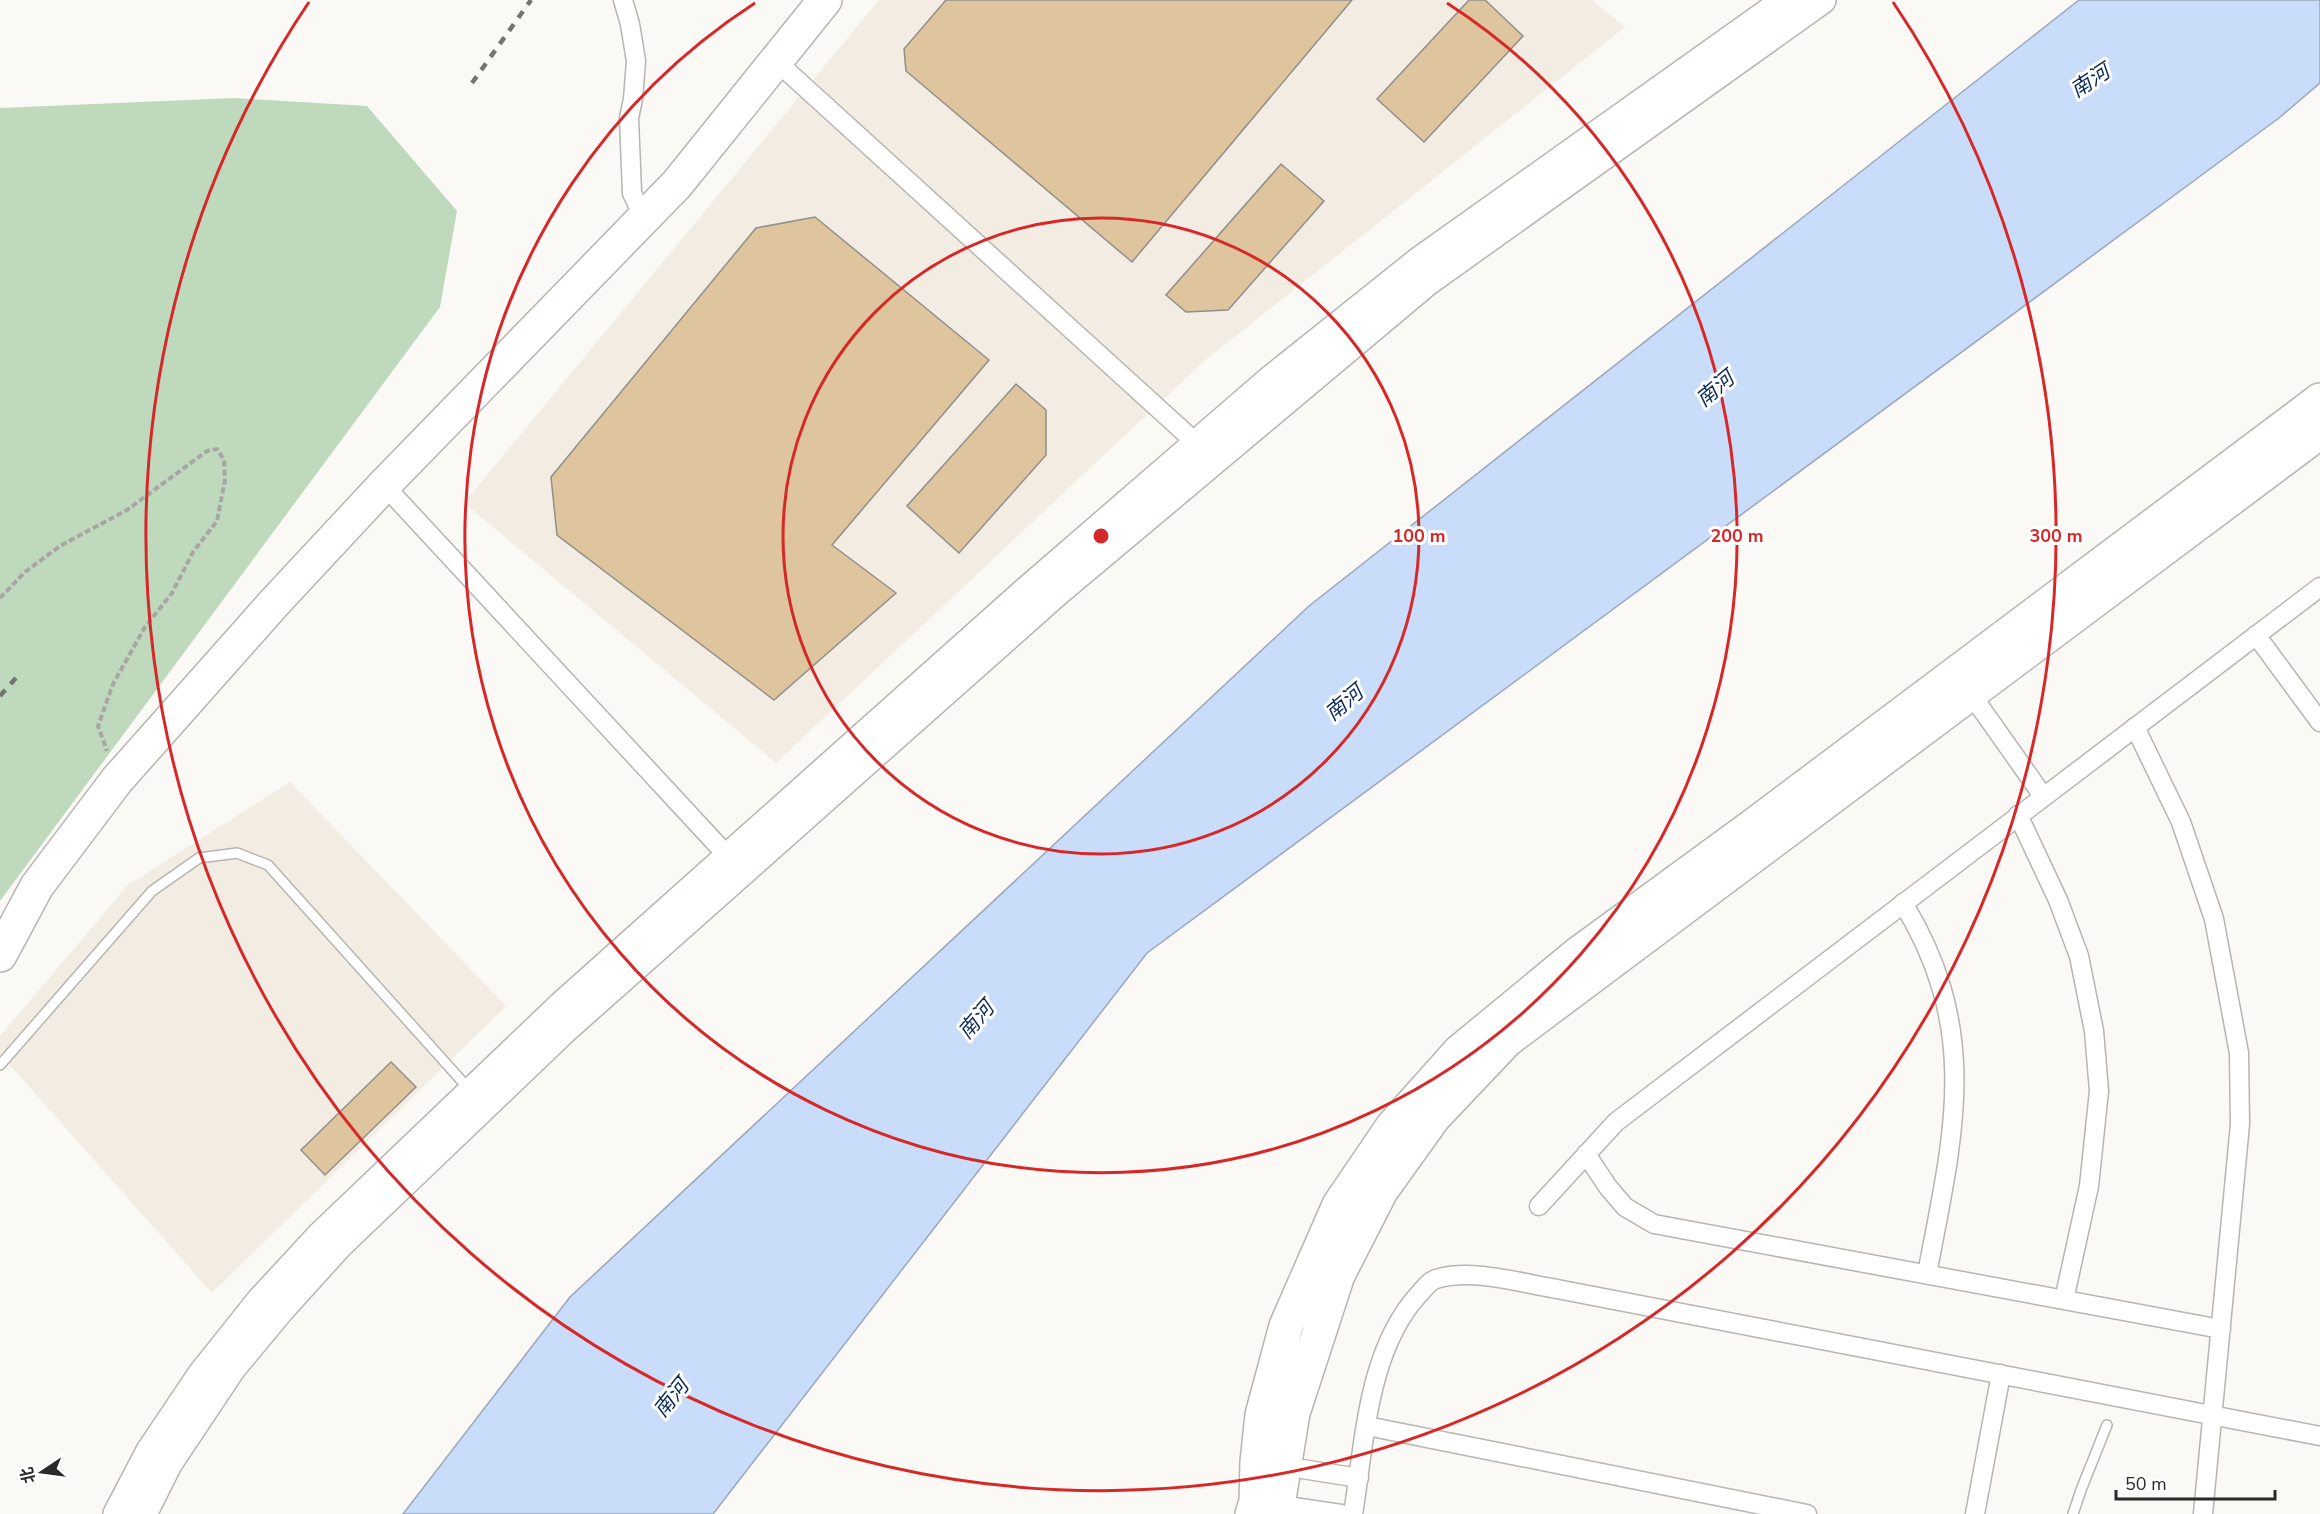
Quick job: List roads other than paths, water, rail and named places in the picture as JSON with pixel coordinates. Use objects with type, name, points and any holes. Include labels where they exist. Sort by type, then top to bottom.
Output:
[{"type":"highway","points":[[0,955],[37,886],[117,780],[275,602],[390,492],[685,200],[783,67],[825,0]]},
{"type":"highway","points":[[390,492],[783,67],[849,0]]},
{"type":"highway","points":[[1267,1509],[1271,1464],[1262,1415],[1286,1326],[1340,1205],[1392,1127],[1459,1052],[1579,953],[1754,825],[2320,400]]},
{"type":"highway","points":[[1271,1464],[1293,1413],[1338,1275],[1381,1191],[1434,1117],[1507,1040],[2320,432]]},
{"type":"street","points":[[623,0],[630,24],[636,61],[629,117],[632,193],[644,218]]},
{"type":"street","points":[[117,1514],[150,1451],[201,1375],[260,1301],[321,1235],[479,1098],[565,1029],[736,864],[1055,594],[1206,452],[1270,380],[1419,261],[1786,0]]},
{"type":"street","points":[[1206,452],[1427,282],[1822,0]]},
{"type":"street","points":[[783,67],[1206,452]]},
{"type":"street","points":[[390,492],[736,864]]},
{"type":"street","points":[[1539,1206],[1616,1122],[2320,586]]},
{"type":"street","points":[[2256,635],[2320,722]]},
{"type":"street","points":[[1971,694],[2043,796]]},
{"type":"street","points":[[2135,727],[2181,822],[2214,919],[2239,1053],[2240,1124],[2204,1514]]},
{"type":"street","points":[[2018,815],[2058,900],[2079,956],[2094,1031],[2099,1091],[2089,1186],[2064,1300]]},
{"type":"street","points":[[1903,903],[1919,929],[1938,972],[1952,1030],[1956,1084],[1950,1150],[1927,1274]]},
{"type":"street","points":[[143,1514],[168,1464],[232,1368],[339,1245],[479,1098]]},
{"type":"street","points":[[1586,1154],[1608,1187],[1625,1207],[1654,1224],[2221,1329]]},
{"type":"street","points":[[1353,1514],[1367,1426],[1383,1356],[1407,1308],[1432,1280],[1459,1274],[1557,1289],[2320,1436]]},
{"type":"street","points":[[1975,1514],[2001,1374]]},
{"type":"street","points":[[1367,1426],[1807,1514]]},
{"type":"street","points":[[1271,1464],[1359,1478]]},
{"type":"street","points":[[1267,1509],[1341,1514]]},
{"type":"lane","points":[[0,1065],[152,891],[199,858],[237,853],[268,865],[479,1098]]},
{"type":"lane","points":[[2073,1514],[2107,1425]]},
{"type":"water","name":"南河","points":[[2079,0],[2320,0],[2320,83],[2279,118],[1147,953],[713,1514],[403,1514],[570,1297],[1309,606]]},
{"type":"railway","points":[[472,83],[531,0]]},
{"type":"railway","points":[[0,696],[16,678]]}]
